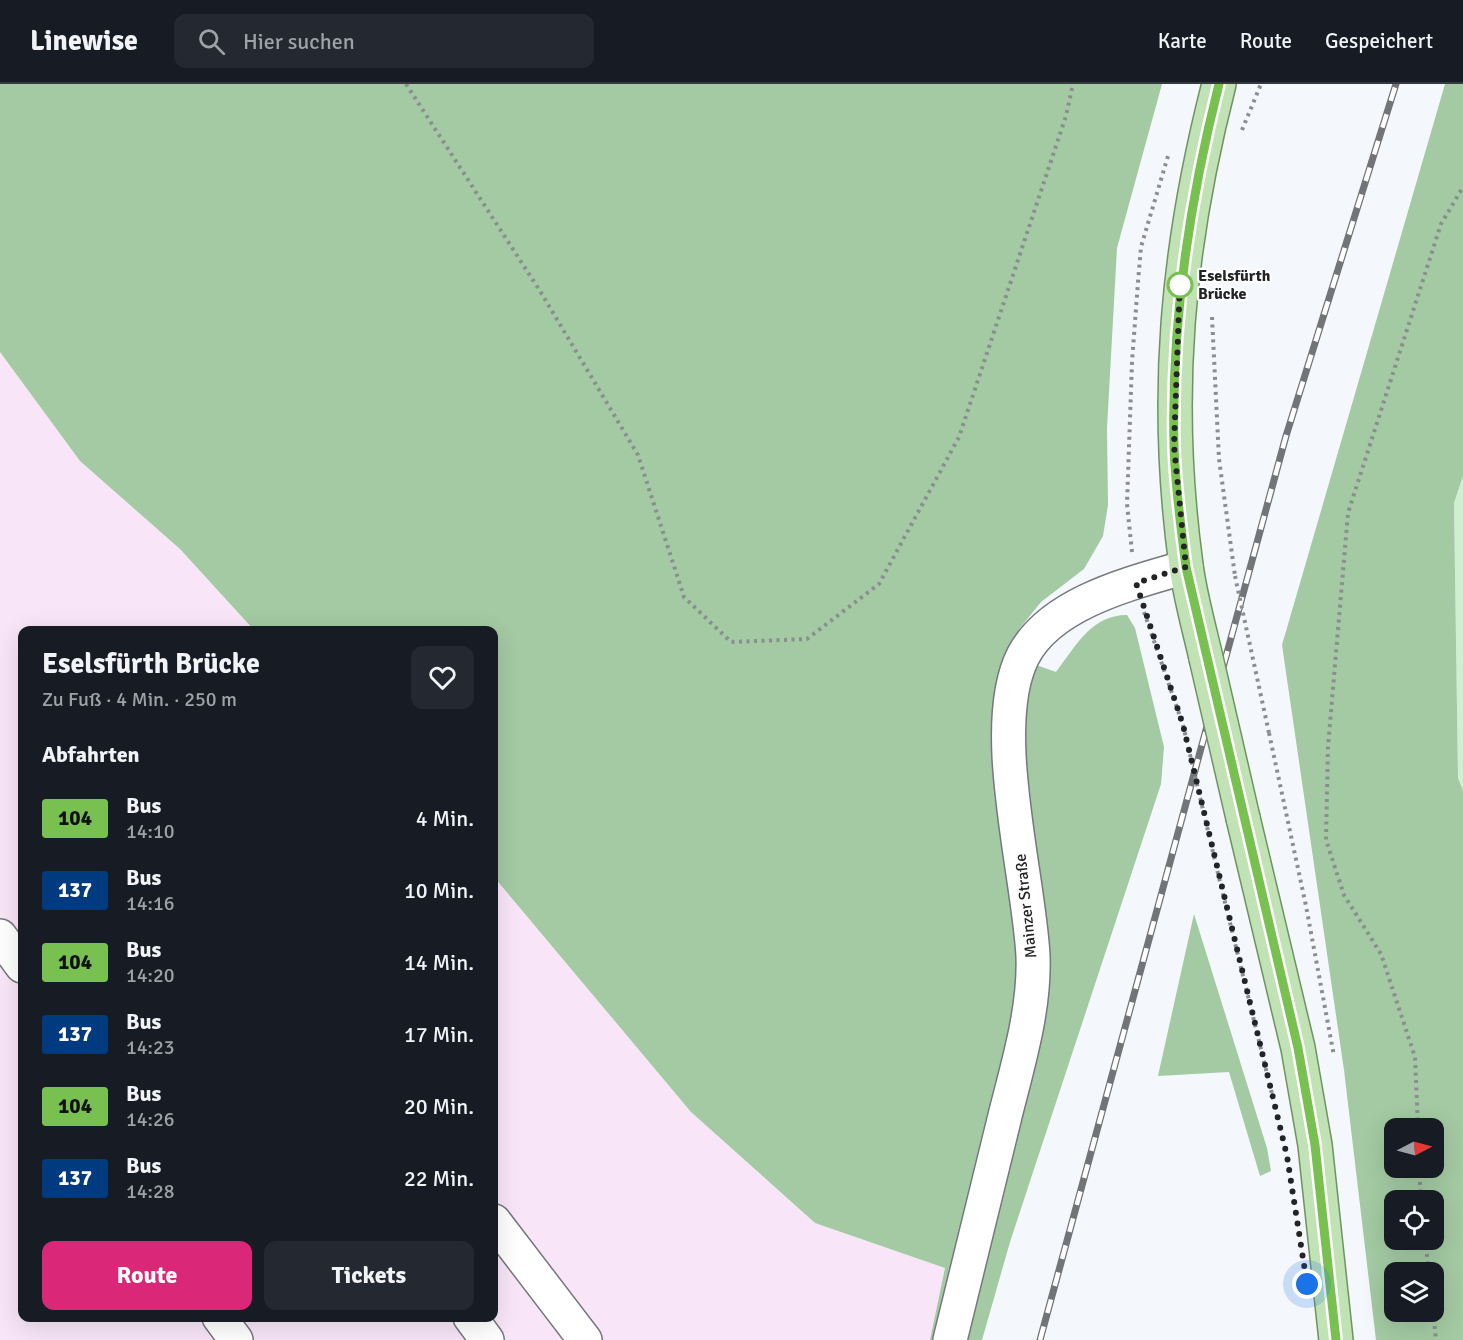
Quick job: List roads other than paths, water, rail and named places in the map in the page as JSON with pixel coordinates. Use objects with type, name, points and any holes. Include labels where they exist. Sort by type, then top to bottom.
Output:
[{"type":"main road","points":[[1219,84],[1191,206],[1180,281],[1174,446],[1186,567],[1298,1048],[1315,1145],[1336,1340]]},
{"type":"street","name":"Mainzer Straße","points":[[950,1340],[1028,1023],[1033,957],[1009,756],[1012,685],[1024,655],[1042,631],[1083,602],[1186,567]]},
{"type":"street","points":[[0,936],[18,961]]},
{"type":"street","points":[[498,1226],[585,1340]]},
{"type":"street","points":[[223,1322],[236,1340]]},
{"type":"street","points":[[474,1322],[488,1340]]},
{"type":"railway","points":[[1040,1340],[1286,436],[1396,84]]},
{"type":"place","name":"Eselsfürth Brücke","points":[[1180,285]]}]
